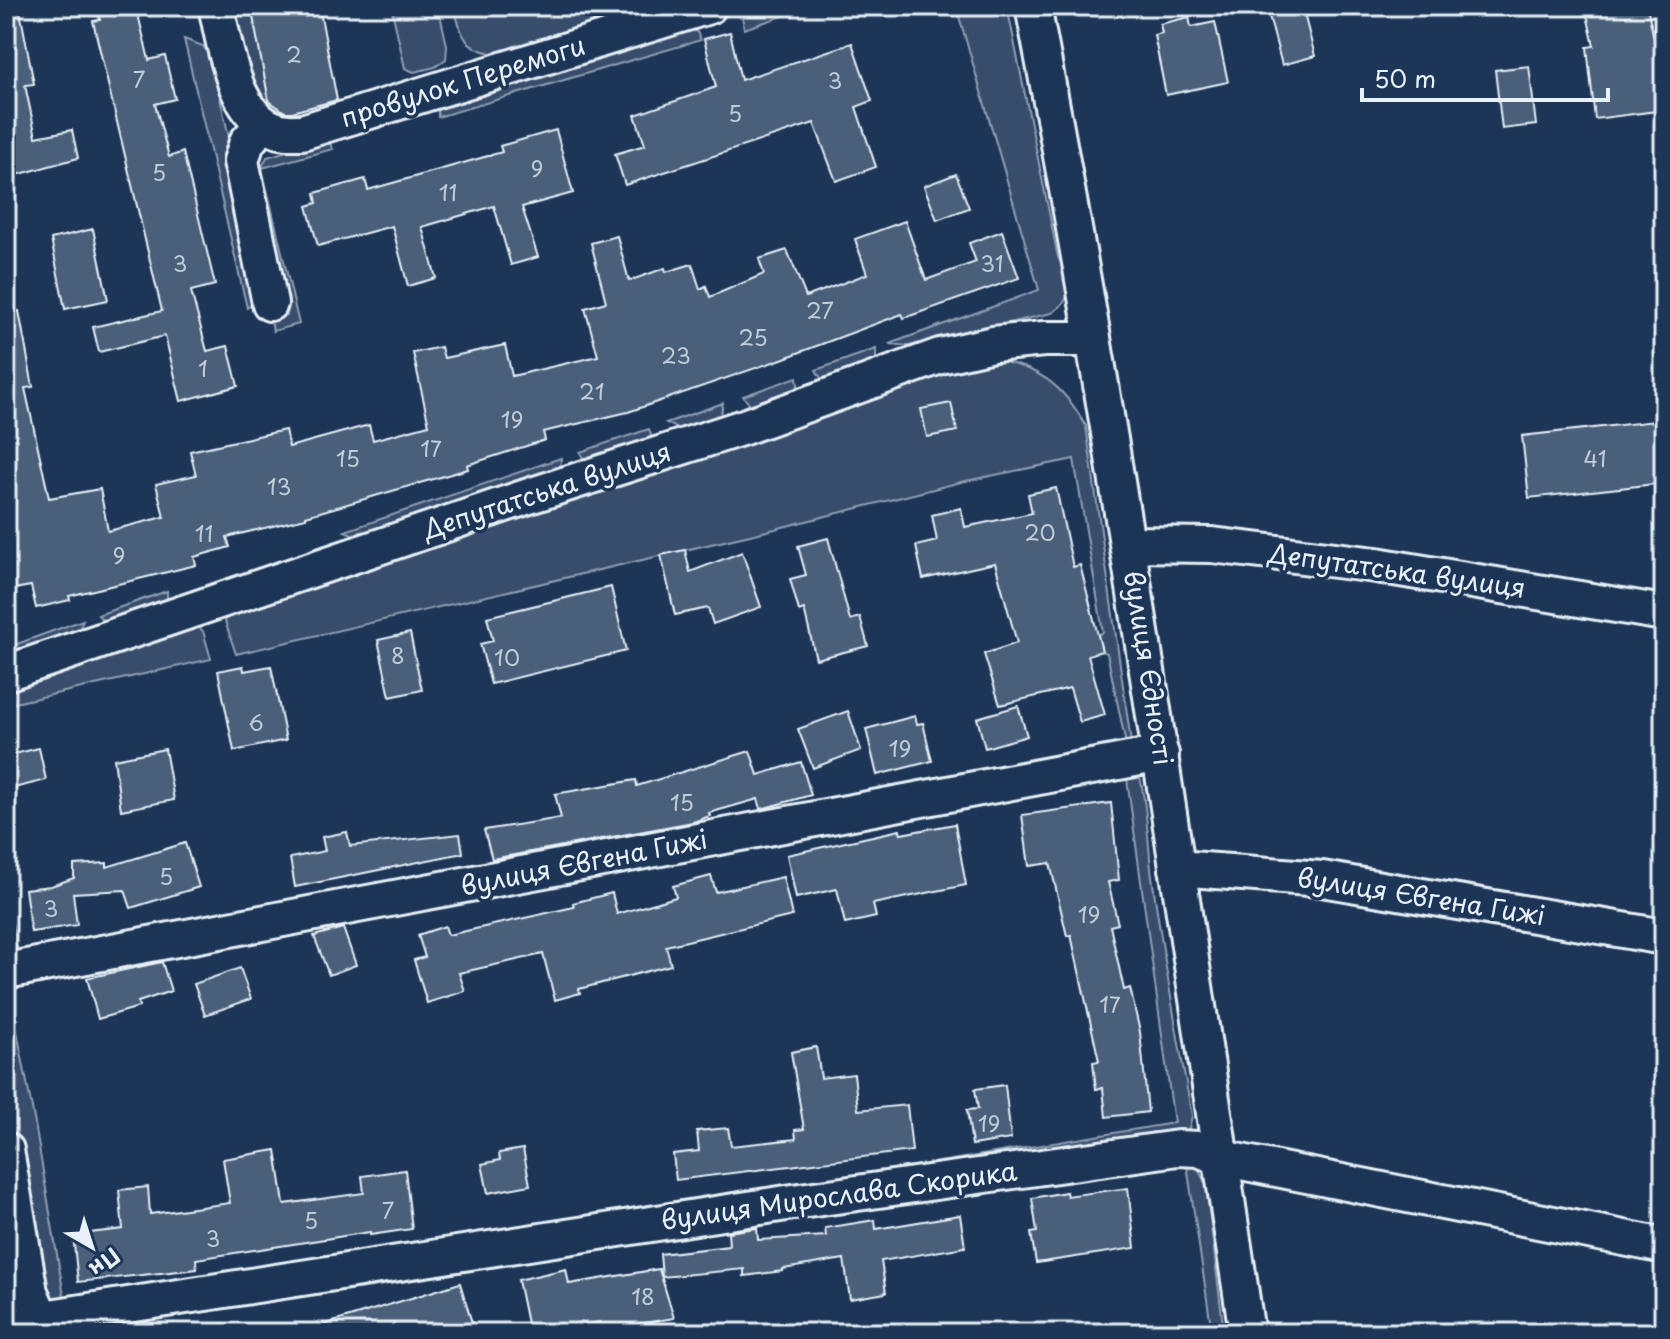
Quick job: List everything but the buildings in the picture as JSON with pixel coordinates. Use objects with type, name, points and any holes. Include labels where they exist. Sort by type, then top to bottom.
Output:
[{"type":"street","points":[[216,6],[234,79],[247,106],[263,124],[247,142],[241,161],[270,303]]},
{"type":"street","name":"провулок Перемоги","points":[[263,124],[278,131],[302,132],[709,6]]},
{"type":"street","name":"вулиця Єдності","points":[[1033,6],[1129,544],[1247,1333]]},
{"type":"street","name":"Депутатська вулиця","points":[[6,673],[529,496],[744,427],[940,356],[993,344],[1044,339],[1093,339]]},
{"type":"street","name":"Депутатська вулиця","points":[[1129,544],[1212,545],[1376,565],[1664,613]]},
{"type":"street","name":"вулиця Євгена Гижі","points":[[6,971],[1161,754]]},
{"type":"street","name":"вулиця Євгена Гижі","points":[[1177,868],[1322,879],[1664,937]]},
{"type":"street","name":"вулиця Мирослава Скорика","points":[[29,1323],[50,1317],[793,1202],[1178,1148],[1199,1149],[1221,1158],[1664,1246]]},
{"type":"street","points":[[6,1150],[30,1292],[29,1323]]},
{"type":"shaded area","points":[[229,6],[251,6],[272,116],[261,112]]},
{"type":"shaded area","points":[[391,6],[438,6],[447,45],[446,59],[435,67],[414,72],[405,68]]},
{"type":"shaded area","points":[[454,6],[661,6],[491,53],[474,47],[464,37]]},
{"type":"shaded area","points":[[757,6],[813,6],[744,29],[742,15]]},
{"type":"shaded area","points":[[956,6],[1007,6],[1058,257],[1068,280],[1068,294],[1052,313],[908,346],[889,344],[1039,290]]},
{"type":"shaded area","points":[[689,28],[697,32],[701,40],[438,117],[438,108],[443,99]]},
{"type":"shaded area","points":[[184,39],[203,46],[210,55],[262,279],[258,299],[247,308]]},
{"type":"shaded area","points":[[327,139],[333,149],[262,168],[299,324],[273,331],[271,321],[287,315],[289,306],[259,173],[267,157]]},
{"type":"shaded area","points":[[876,349],[876,364],[824,383],[816,370]]},
{"type":"shaded area","points":[[992,360],[1023,367],[1048,380],[1068,399],[1086,426],[1131,743],[1126,748],[621,850],[301,903],[23,957],[9,948],[6,942],[6,888],[16,947],[22,951],[561,855],[1126,744],[1107,653],[1102,651],[1098,635],[1103,632],[1074,459],[961,482],[763,532],[236,654],[225,621],[228,611],[657,475],[949,368]]},
{"type":"shaded area","points":[[797,377],[799,393],[753,409],[743,396]]},
{"type":"shaded area","points":[[723,403],[720,419],[685,432],[666,423]]},
{"type":"shaded area","points":[[649,429],[652,438],[644,441],[645,447],[586,464],[580,452]]},
{"type":"shaded area","points":[[561,458],[560,472],[406,522],[352,534],[345,531]]},
{"type":"shaded area","points":[[167,591],[167,602],[105,623],[98,615]]},
{"type":"shaded area","points":[[83,620],[79,630],[71,634],[6,658],[6,648]]},
{"type":"shaded area","points":[[197,626],[203,631],[211,659],[6,705],[6,687]]},
{"type":"shaded area","points":[[1123,768],[1138,773],[1143,790],[1160,931],[1192,1116],[1189,1128],[1182,1134],[1084,1150],[764,1191],[470,1242],[461,1238],[555,1220],[1174,1123],[1127,779],[865,825],[562,885],[450,901],[348,923],[241,939],[8,985],[64,1296],[171,1283],[264,1266],[437,1242],[414,1252],[321,1264],[84,1306],[66,1306],[47,1293],[36,1274],[6,1100],[6,978],[216,935],[240,937],[248,930],[263,926],[608,873],[780,841],[872,818]]},
{"type":"shaded area","points":[[1182,1159],[1198,1168],[1206,1185],[1224,1333],[1212,1333],[1187,1165],[996,1187],[585,1249],[372,1287],[93,1323],[172,1308],[478,1265],[845,1202]]},
{"type":"shaded area","points":[[6,1217],[17,1290],[16,1305],[6,1331]]}]
